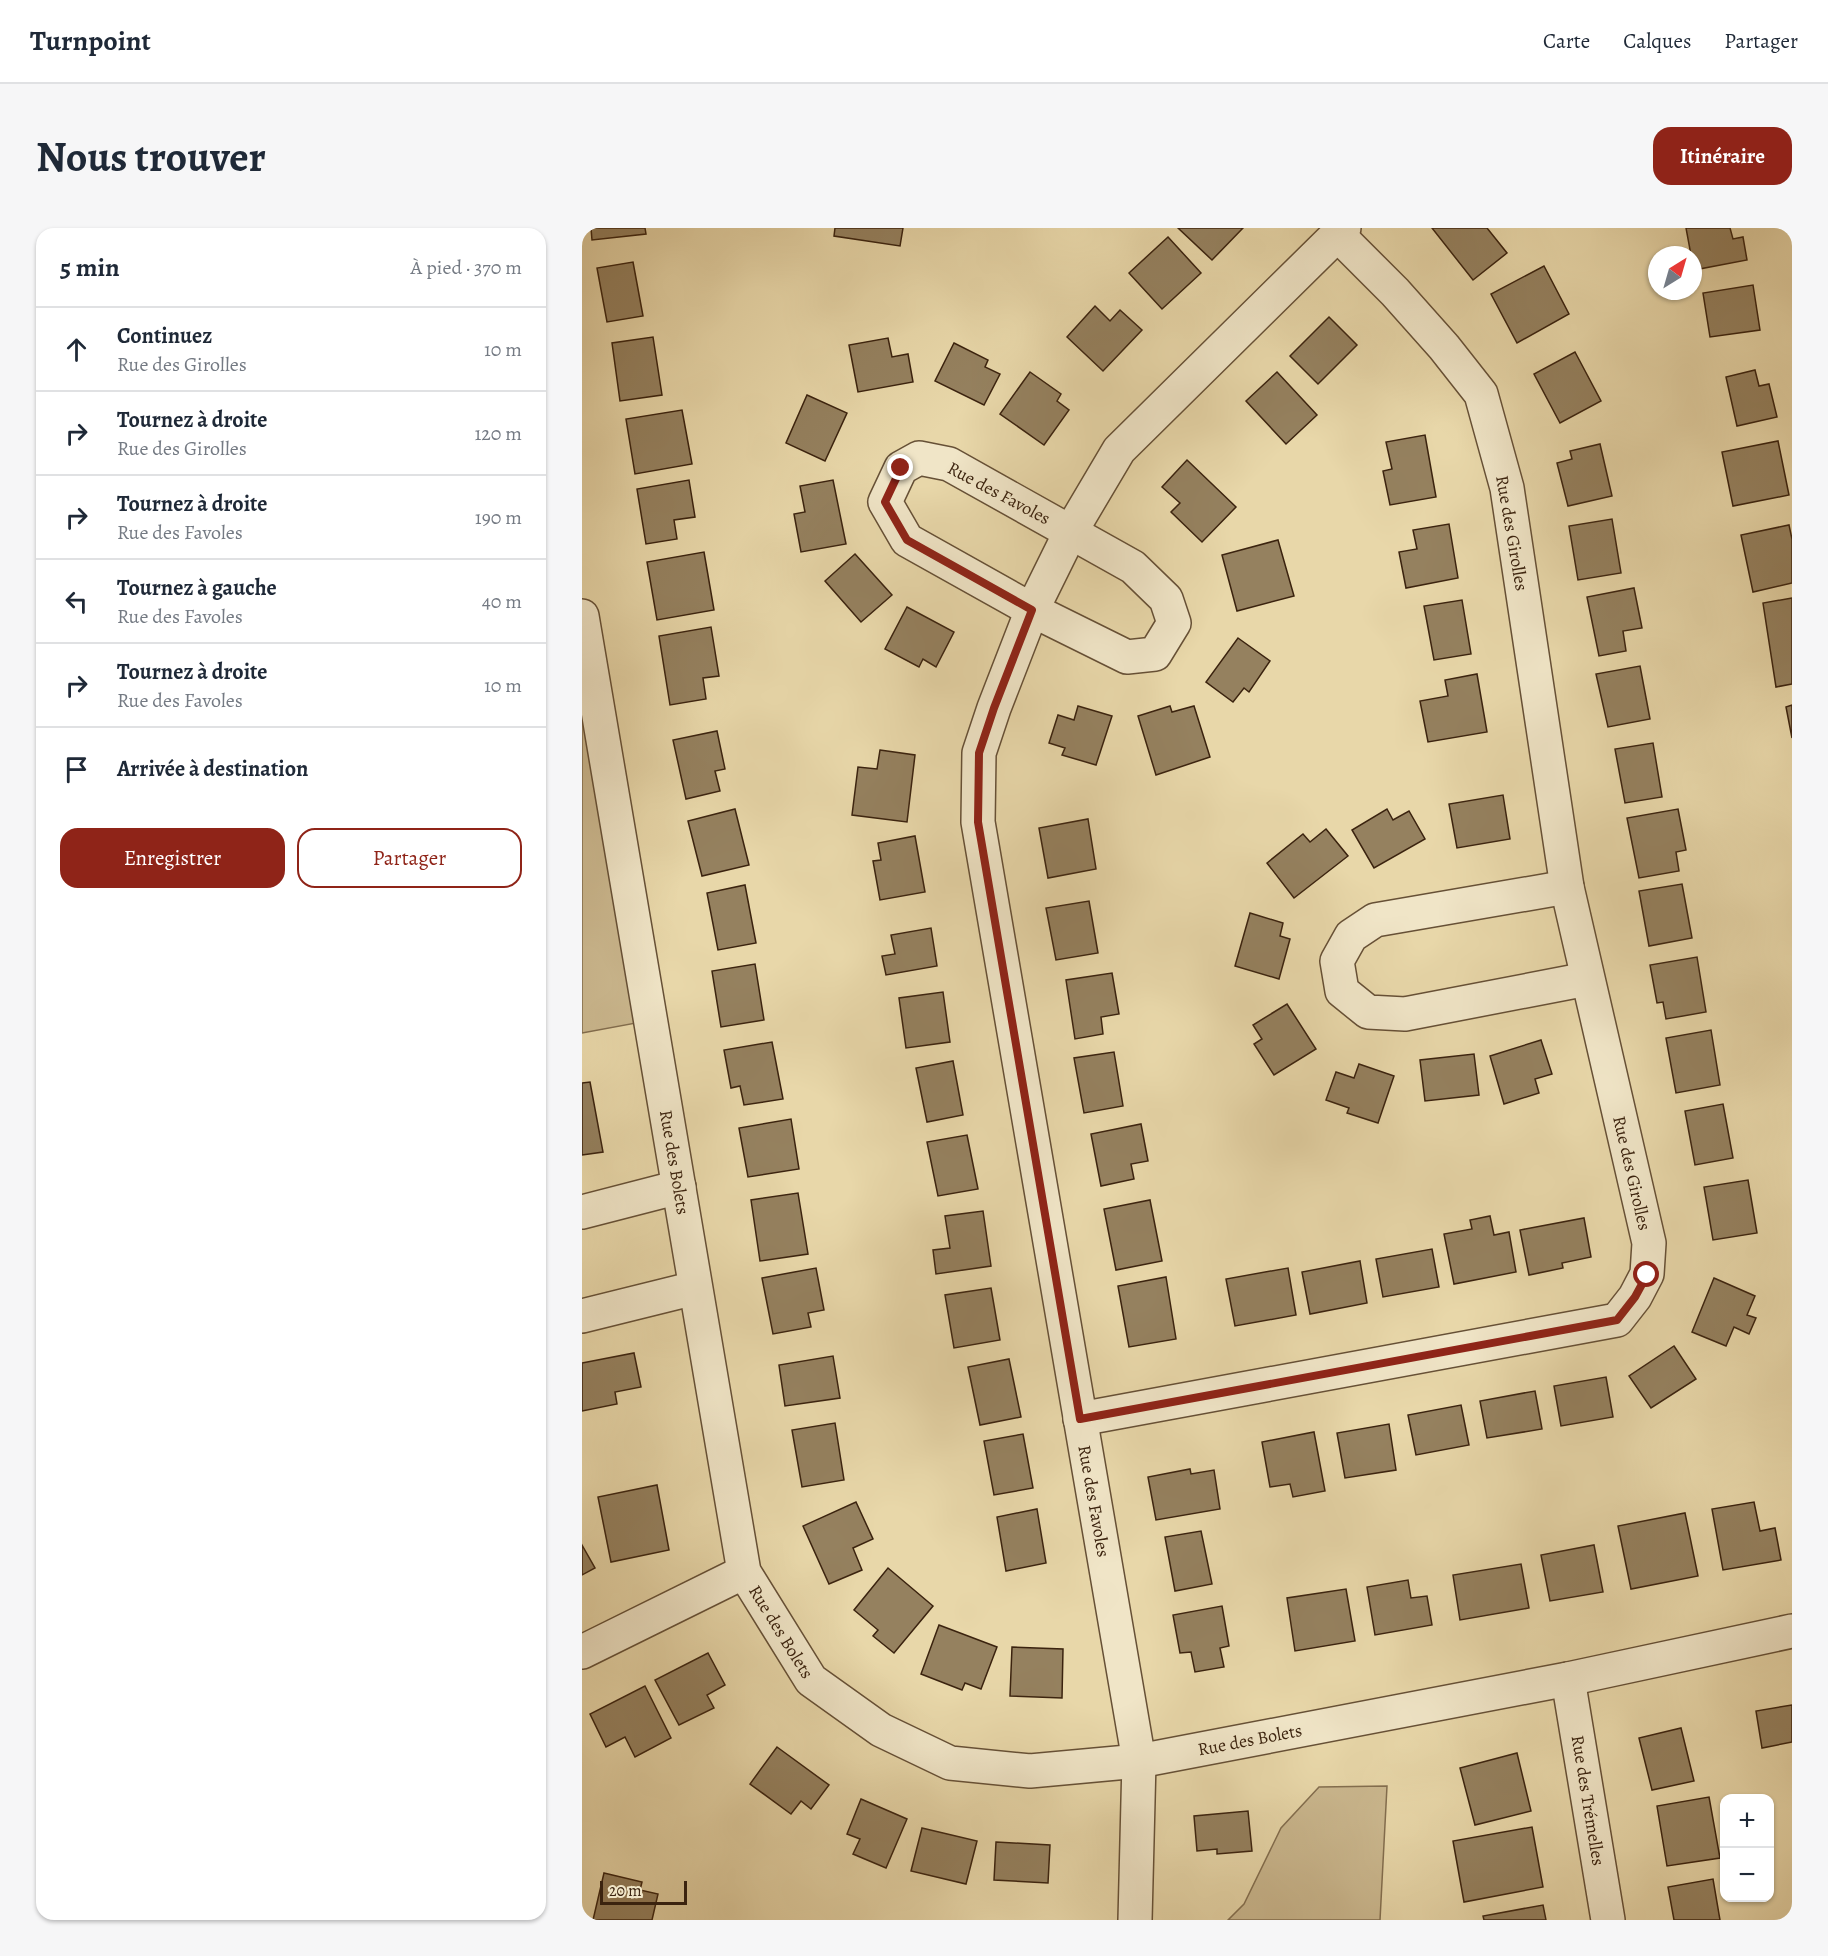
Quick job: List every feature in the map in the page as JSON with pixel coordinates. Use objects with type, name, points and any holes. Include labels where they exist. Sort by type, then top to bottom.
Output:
[{"type":"street","name":"Rue des Favoles","points":[[1135,1920],[1139,1761],[978,822],[979,753],[1032,610],[1071,531],[1119,450],[1341,232]]},
{"type":"street","name":"Rue des Girolles","points":[[1080,1419],[1617,1320],[1635,1297],[1647,1275],[1649,1243],[1567,886],[1507,488],[1481,394],[1430,331],[1341,232]]},
{"type":"street","name":"Rue des Favoles","points":[[919,458],[949,464],[1071,531],[1133,567],[1166,599],[1174,623],[1155,654],[1127,657],[1032,610],[907,540],[885,502],[901,468],[919,458]]},
{"type":"street","name":"Rue des Bolets","points":[[582,616],[744,1572],[811,1680],[881,1730],[950,1763],[1030,1771],[1139,1761],[1568,1679],[1792,1631]]},
{"type":"street","points":[[1567,886],[1375,920],[1351,936],[1337,961],[1342,991],[1368,1012],[1405,1014],[1587,979]]},
{"type":"street","points":[[582,1212],[679,1187]]},
{"type":"street","points":[[582,1316],[695,1288]]},
{"type":"street","points":[[582,1652],[744,1572]]},
{"type":"street","name":"Rue des Trémelles","points":[[1568,1679],[1608,1920]]},
{"type":"shaded area","points":[[582,605],[647,1021],[582,1033]]},
{"type":"shaded area","points":[[1387,1786],[1380,1920],[1228,1920],[1244,1904],[1281,1828],[1319,1787]]},
{"type":"building","points":[[591,228],[645,228],[646,234],[592,240]]},
{"type":"building","points":[[835,228],[903,228],[900,246],[834,236]]},
{"type":"building","points":[[1178,228],[1243,228],[1212,260]]},
{"type":"building","points":[[1432,228],[1487,228],[1507,253],[1473,280]]},
{"type":"building","points":[[1686,228],[1730,228],[1733,239],[1743,237],[1747,260],[1702,268],[1702,246],[1689,246]]},
{"type":"building","points":[[1168,237],[1201,273],[1162,309],[1129,273]]},
{"type":"building","points":[[633,262],[643,316],[607,322],[597,268]]},
{"type":"building","points":[[1544,266],[1569,314],[1517,343],[1491,294]]},
{"type":"building","points":[[1753,285],[1760,330],[1710,337],[1703,293]]},
{"type":"building","points":[[1095,306],[1110,321],[1120,310],[1142,330],[1103,371],[1067,337]]},
{"type":"building","points":[[1329,317],[1357,345],[1318,384],[1290,356]]},
{"type":"building","points":[[653,337],[662,395],[620,401],[612,343]]},
{"type":"building","points":[[888,338],[892,357],[908,354],[913,382],[858,392],[849,345]]},
{"type":"building","points":[[954,343],[988,360],[985,367],[1000,374],[984,405],[935,381]]},
{"type":"building","points":[[1575,352],[1601,401],[1560,423],[1534,374]]},
{"type":"building","points":[[1755,370],[1759,386],[1769,384],[1777,417],[1737,426],[1726,377]]},
{"type":"building","points":[[1030,372],[1061,394],[1057,401],[1069,410],[1044,445],[1000,414]]},
{"type":"building","points":[[1277,372],[1317,415],[1286,444],[1246,401]]},
{"type":"building","points":[[807,395],[847,413],[825,461],[786,443]]},
{"type":"building","points":[[682,410],[692,464],[635,474],[626,419]]},
{"type":"building","points":[[1425,435],[1436,497],[1390,505],[1383,471],[1392,469],[1386,442]]},
{"type":"building","points":[[1778,441],[1789,495],[1733,506],[1722,452]]},
{"type":"building","points":[[1600,444],[1612,496],[1568,506],[1557,463],[1572,459],[1570,451]]},
{"type":"building","points":[[1187,460],[1236,507],[1202,542],[1171,512],[1180,503],[1162,487]]},
{"type":"building","points":[[689,480],[695,517],[674,520],[677,539],[646,544],[637,489]]},
{"type":"building","points":[[833,480],[846,544],[801,552],[794,514],[805,512],[800,486]]},
{"type":"building","points":[[1612,519],[1621,573],[1578,580],[1569,526]]},
{"type":"building","points":[[1449,524],[1458,578],[1406,588],[1399,552],[1417,549],[1413,530]]},
{"type":"building","points":[[1789,525],[1792,539],[1792,583],[1753,592],[1741,535]]},
{"type":"building","points":[[1278,540],[1294,596],[1237,611],[1222,555]]},
{"type":"building","points":[[704,552],[714,610],[657,620],[647,562]]},
{"type":"building","points":[[855,554],[892,595],[861,622],[825,581]]},
{"type":"building","points":[[1634,588],[1642,628],[1623,631],[1626,651],[1599,656],[1587,597]]},
{"type":"building","points":[[1792,598],[1792,684],[1776,687],[1763,603]]},
{"type":"building","points":[[1462,600],[1471,654],[1434,660],[1424,606]]},
{"type":"building","points":[[907,607],[954,632],[936,667],[923,659],[919,667],[885,649]]},
{"type":"building","points":[[711,627],[719,676],[703,678],[706,699],[670,705],[659,636]]},
{"type":"building","points":[[1238,638],[1270,661],[1249,692],[1244,688],[1233,702],[1206,682]]},
{"type":"building","points":[[1640,666],[1650,719],[1608,727],[1596,674]]},
{"type":"building","points":[[1477,674],[1487,732],[1428,742],[1420,701],[1448,696],[1445,680]]},
{"type":"building","points":[[1792,705],[1792,738],[1786,707]]},
{"type":"building","points":[[1078,706],[1112,716],[1096,765],[1062,755],[1065,748],[1049,743],[1058,715],[1074,720]]},
{"type":"building","points":[[1170,706],[1172,712],[1194,706],[1210,757],[1156,775],[1138,716]]},
{"type":"building","points":[[717,731],[725,769],[715,771],[720,791],[686,799],[673,740]]},
{"type":"building","points":[[1653,743],[1662,797],[1625,803],[1615,749]]},
{"type":"building","points":[[880,750],[915,755],[907,822],[852,815],[858,767],[877,769]]},
{"type":"building","points":[[1503,795],[1510,839],[1457,848],[1449,804]]},
{"type":"building","points":[[735,809],[749,865],[702,876],[688,821]]},
{"type":"building","points":[[1387,809],[1393,820],[1409,811],[1425,839],[1374,868],[1352,830]]},
{"type":"building","points":[[1678,809],[1686,850],[1676,852],[1679,871],[1639,878],[1627,818]]},
{"type":"building","points":[[1088,819],[1096,869],[1048,878],[1039,828]]},
{"type":"building","points":[[1326,829],[1348,856],[1294,898],[1267,863],[1303,834],[1310,842]]},
{"type":"building","points":[[915,836],[925,892],[880,900],[873,861],[881,860],[878,843]]},
{"type":"building","points":[[1682,884],[1692,938],[1649,946],[1639,891]]},
{"type":"building","points":[[745,885],[756,943],[718,950],[707,893]]},
{"type":"building","points":[[1089,901],[1098,953],[1056,960],[1046,908]]},
{"type":"building","points":[[1250,913],[1283,923],[1280,936],[1290,939],[1279,979],[1235,966]]},
{"type":"building","points":[[931,928],[937,966],[886,975],[882,956],[895,954],[891,935]]},
{"type":"building","points":[[1697,957],[1706,1012],[1666,1019],[1663,1002],[1657,1003],[1650,965]]},
{"type":"building","points":[[755,964],[764,1020],[721,1027],[712,971]]},
{"type":"building","points":[[1112,973],[1119,1014],[1101,1017],[1103,1034],[1075,1039],[1066,980]]},
{"type":"building","points":[[943,992],[950,1042],[906,1048],[899,998]]},
{"type":"building","points":[[1287,1004],[1316,1049],[1274,1075],[1254,1044],[1262,1039],[1253,1025]]},
{"type":"building","points":[[1711,1030],[1720,1085],[1676,1093],[1666,1038]]},
{"type":"building","points":[[1541,1040],[1552,1074],[1535,1079],[1539,1093],[1504,1104],[1490,1056]]},
{"type":"building","points":[[772,1042],[783,1099],[744,1105],[740,1086],[731,1088],[724,1050]]},
{"type":"building","points":[[1114,1052],[1123,1106],[1084,1113],[1074,1058]]},
{"type":"building","points":[[1474,1054],[1479,1095],[1425,1101],[1420,1060]]},
{"type":"building","points":[[953,1061],[963,1115],[927,1122],[916,1068]]},
{"type":"building","points":[[1359,1064],[1394,1076],[1378,1123],[1347,1113],[1349,1108],[1326,1100],[1336,1072],[1354,1078]]},
{"type":"building","points":[[590,1082],[603,1152],[582,1155],[582,1083]]},
{"type":"building","points":[[1723,1104],[1733,1158],[1695,1165],[1685,1111]]},
{"type":"building","points":[[791,1119],[799,1169],[748,1177],[739,1128]]},
{"type":"building","points":[[1141,1124],[1148,1161],[1131,1164],[1134,1179],[1101,1186],[1091,1134]]},
{"type":"building","points":[[967,1135],[978,1189],[938,1196],[927,1142]]},
{"type":"building","points":[[1748,1180],[1757,1233],[1713,1240],[1704,1187]]},
{"type":"building","points":[[798,1193],[808,1254],[760,1261],[751,1200]]},
{"type":"building","points":[[1150,1200],[1162,1261],[1116,1270],[1104,1209]]},
{"type":"building","points":[[983,1211],[991,1266],[936,1274],[933,1250],[950,1248],[945,1216]]},
{"type":"building","points":[[1490,1216],[1494,1235],[1509,1232],[1516,1272],[1454,1284],[1444,1234],[1472,1229],[1470,1220]]},
{"type":"building","points":[[1584,1218],[1591,1257],[1562,1263],[1563,1268],[1529,1275],[1520,1230]]},
{"type":"building","points":[[1432,1249],[1439,1287],[1383,1297],[1376,1259]]},
{"type":"building","points":[[1360,1261],[1367,1303],[1310,1314],[1302,1272]]},
{"type":"building","points":[[816,1268],[824,1310],[808,1313],[811,1327],[773,1334],[762,1278]]},
{"type":"building","points":[[1288,1268],[1296,1315],[1235,1326],[1226,1279]]},
{"type":"building","points":[[1166,1277],[1176,1339],[1129,1347],[1118,1286]]},
{"type":"building","points":[[1714,1278],[1755,1296],[1747,1315],[1756,1318],[1749,1334],[1734,1327],[1726,1346],[1692,1332]]},
{"type":"building","points":[[991,1288],[1000,1340],[954,1348],[945,1295]]},
{"type":"building","points":[[1674,1346],[1696,1379],[1651,1408],[1629,1376]]},
{"type":"building","points":[[634,1353],[641,1387],[615,1392],[617,1404],[582,1411],[582,1363]]},
{"type":"building","points":[[833,1356],[840,1398],[785,1406],[779,1365]]},
{"type":"building","points":[[1009,1359],[1021,1417],[980,1425],[968,1367]]},
{"type":"building","points":[[1606,1377],[1613,1417],[1561,1426],[1554,1386]]},
{"type":"building","points":[[1535,1391],[1542,1429],[1487,1438],[1480,1401]]},
{"type":"building","points":[[1461,1405],[1469,1445],[1416,1455],[1408,1415]]},
{"type":"building","points":[[835,1423],[844,1480],[802,1487],[792,1430]]},
{"type":"building","points":[[1389,1424],[1396,1470],[1345,1478],[1337,1433]]},
{"type":"building","points":[[1314,1432],[1325,1491],[1293,1497],[1290,1484],[1270,1487],[1262,1442]]},
{"type":"building","points":[[1023,1434],[1033,1488],[994,1495],[984,1441]]},
{"type":"building","points":[[1190,1469],[1191,1474],[1214,1470],[1220,1509],[1156,1520],[1148,1477]]},
{"type":"building","points":[[657,1485],[669,1550],[611,1562],[598,1497]]},
{"type":"building","points":[[856,1502],[873,1539],[853,1548],[862,1570],[829,1584],[803,1526]]},
{"type":"building","points":[[1754,1502],[1760,1531],[1775,1528],[1781,1560],[1723,1570],[1712,1509]]},
{"type":"building","points":[[1037,1509],[1046,1563],[1006,1571],[997,1517]]},
{"type":"building","points":[[1685,1513],[1698,1576],[1631,1589],[1618,1526]]},
{"type":"building","points":[[1201,1531],[1212,1584],[1175,1591],[1165,1537]]},
{"type":"building","points":[[582,1545],[595,1568],[582,1575]]},
{"type":"building","points":[[1594,1545],[1603,1592],[1550,1601],[1541,1555]]},
{"type":"building","points":[[1521,1564],[1529,1608],[1460,1620],[1453,1575]]},
{"type":"building","points":[[888,1568],[933,1606],[894,1653],[873,1636],[878,1630],[854,1610]]},
{"type":"building","points":[[1408,1580],[1411,1598],[1427,1596],[1432,1625],[1375,1635],[1367,1587]]},
{"type":"building","points":[[1346,1589],[1355,1641],[1295,1651],[1287,1598]]},
{"type":"building","points":[[1222,1606],[1229,1646],[1220,1648],[1224,1667],[1195,1672],[1191,1652],[1180,1653],[1173,1615]]},
{"type":"building","points":[[939,1625],[997,1647],[981,1689],[965,1683],[962,1690],[921,1674]]},
{"type":"building","points":[[1012,1647],[1063,1649],[1062,1698],[1010,1696]]},
{"type":"building","points":[[708,1653],[725,1685],[707,1695],[714,1708],[679,1725],[655,1680]]},
{"type":"building","points":[[645,1686],[671,1738],[635,1757],[625,1737],[606,1747],[590,1714]]},
{"type":"building","points":[[1792,1705],[1792,1742],[1762,1748],[1756,1711]]},
{"type":"building","points":[[1681,1728],[1694,1781],[1652,1790],[1639,1738]]},
{"type":"building","points":[[777,1747],[829,1785],[811,1809],[801,1801],[791,1814],[750,1784]]},
{"type":"building","points":[[1517,1753],[1531,1811],[1475,1825],[1460,1768]]},
{"type":"building","points":[[1709,1797],[1720,1858],[1667,1866],[1657,1806]]},
{"type":"building","points":[[861,1799],[907,1819],[886,1868],[853,1854],[860,1839],[847,1834]]},
{"type":"building","points":[[1248,1811],[1252,1851],[1217,1854],[1217,1849],[1197,1851],[1194,1816]]},
{"type":"building","points":[[1532,1827],[1543,1887],[1464,1902],[1453,1841]]},
{"type":"building","points":[[922,1828],[977,1841],[966,1884],[911,1871]]},
{"type":"building","points":[[996,1842],[1050,1845],[1048,1883],[994,1880]]},
{"type":"building","points":[[604,1873],[642,1882],[640,1890],[658,1894],[652,1920],[593,1920]]},
{"type":"building","points":[[1713,1879],[1720,1920],[1674,1920],[1668,1887]]},
{"type":"building","points":[[1543,1905],[1546,1920],[1484,1920],[1483,1916]]},
{"type":"route","points":[[901,468],[885,502],[907,540],[1032,610],[979,753],[978,822],[1080,1419],[1617,1320],[1635,1297],[1647,1275]]}]
